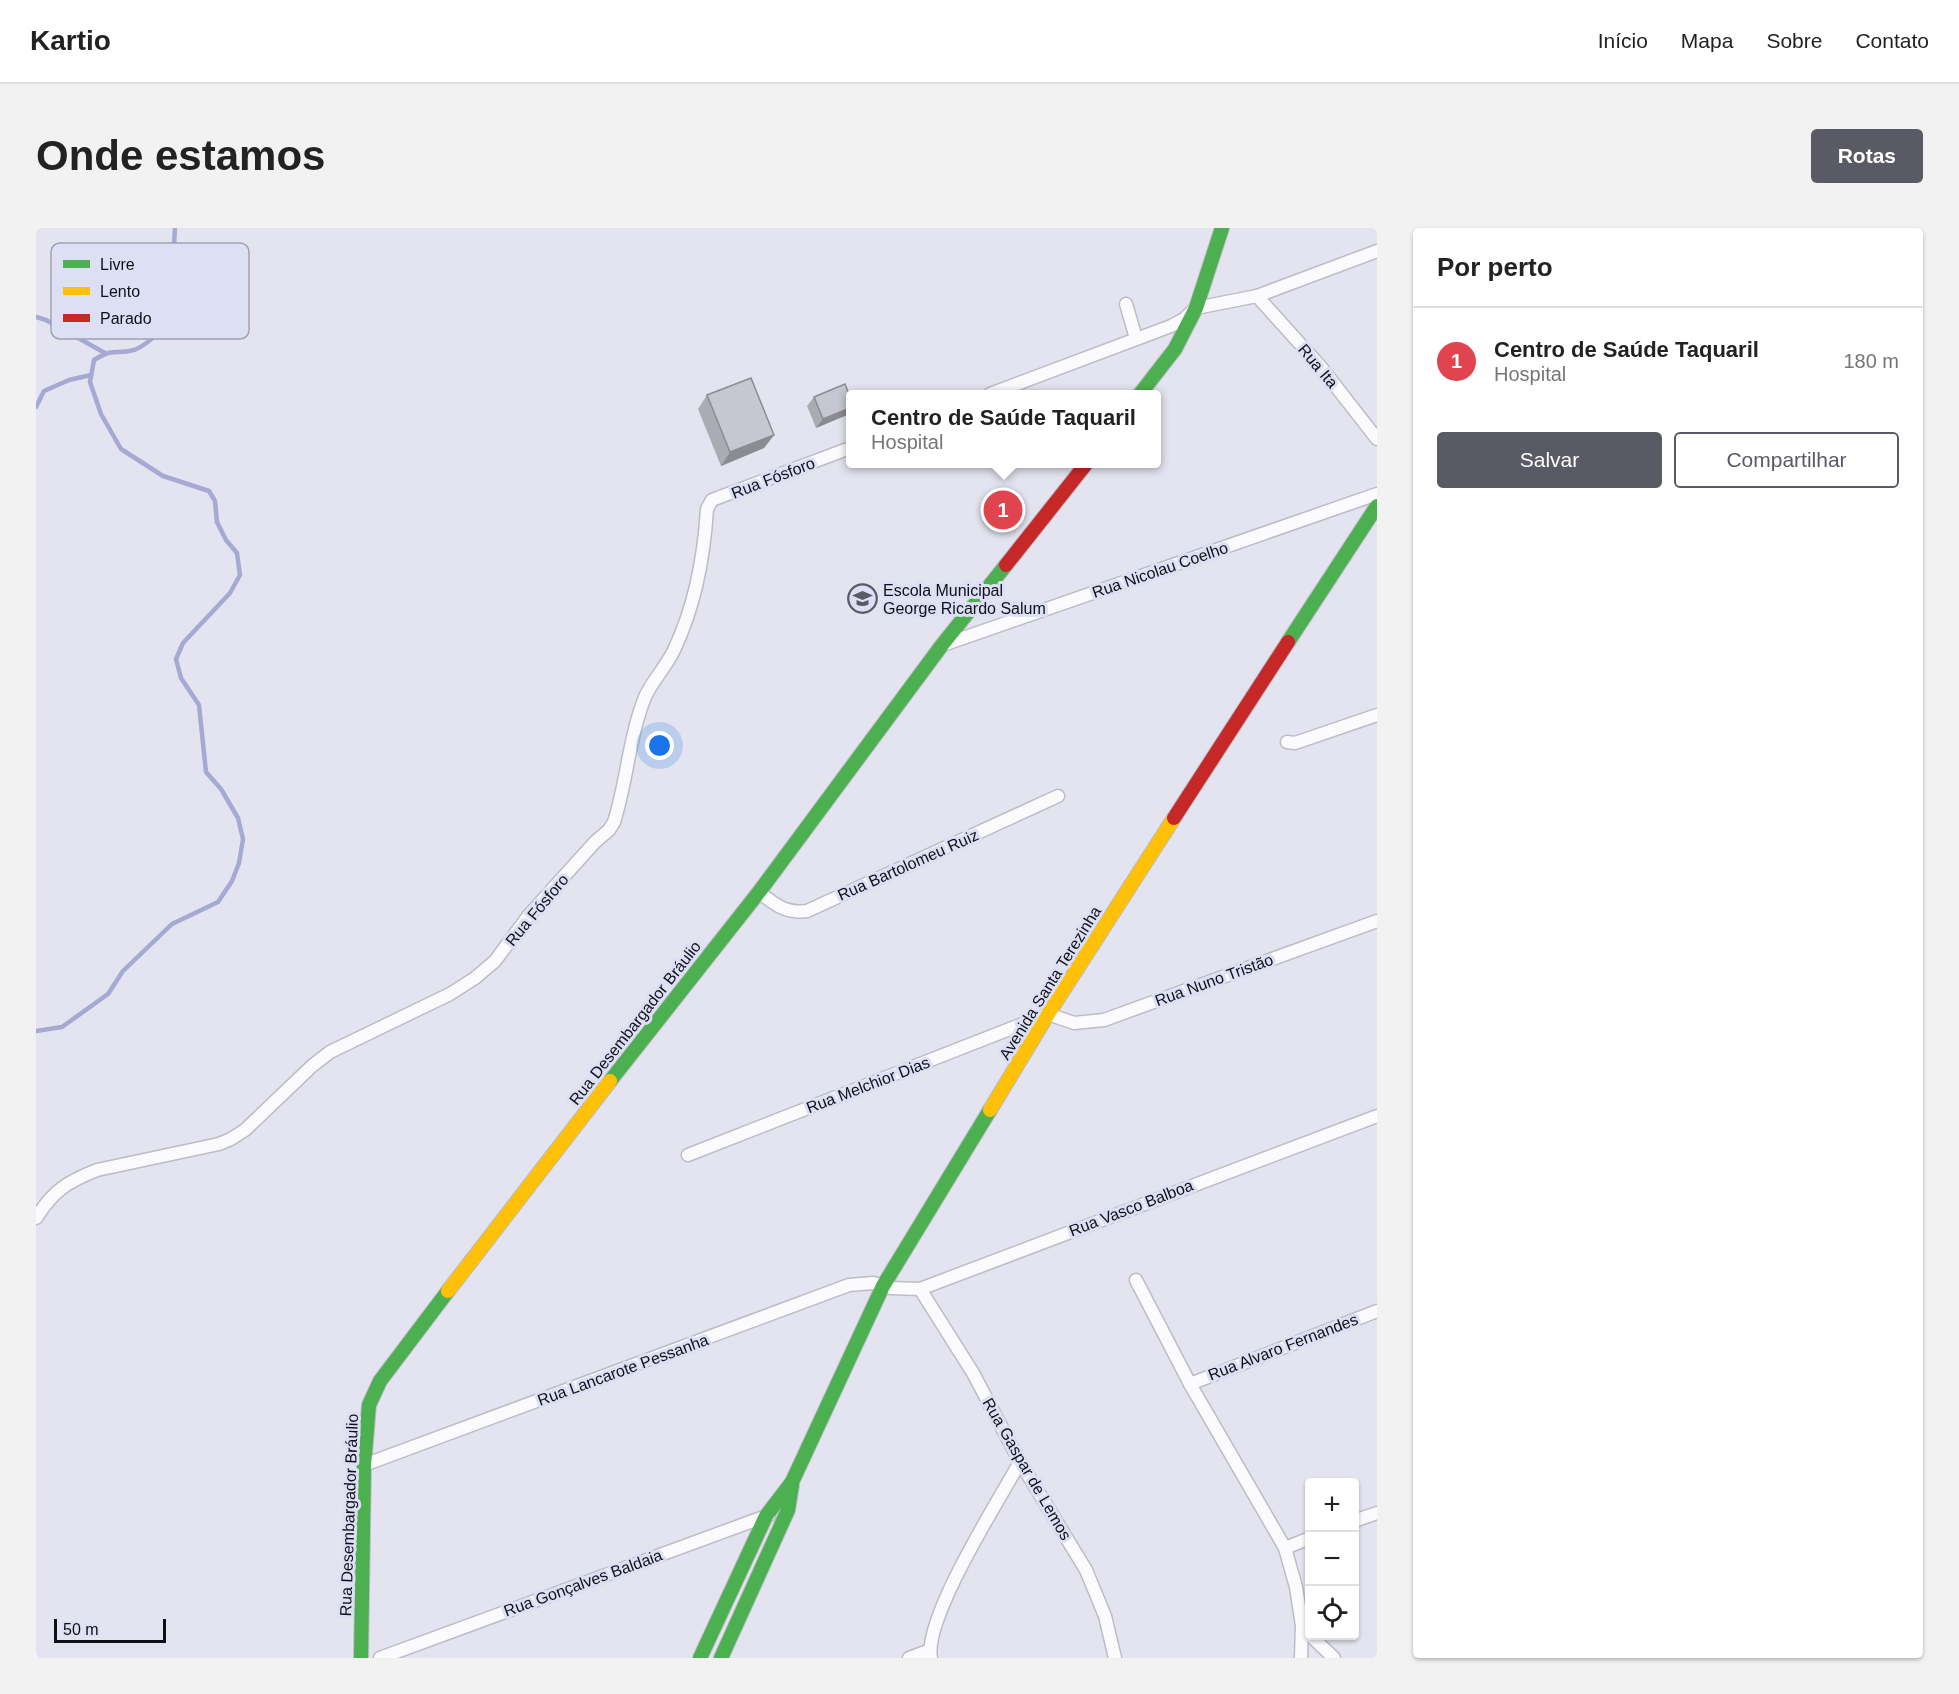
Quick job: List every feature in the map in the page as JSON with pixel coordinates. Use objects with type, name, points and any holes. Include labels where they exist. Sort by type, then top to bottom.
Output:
[{"type":"street","points":[[1143,390],[1175,349],[1196,308],[1222,228]]},
{"type":"street","points":[[1000,390],[1171,326],[1184,319],[1196,308],[1257,296],[1377,251]]},
{"type":"street","name":"Rua Ita","points":[[1257,296],[1320,366],[1377,439]]},
{"type":"street","points":[[1126,304],[1136,338]]},
{"type":"street","name":"Rua Fósforo","points":[[36,1218],[55,1192],[90,1173],[219,1144],[231,1139],[245,1130],[312,1066],[330,1052],[450,994],[475,978],[495,961],[529,915],[614,822],[637,721],[646,695],[672,653],[683,630],[695,592],[706,537],[709,504],[712,500],[846,450]]},
{"type":"street","name":"Rua Desembargador Bráulio","points":[[361,1658],[364,1465],[369,1406],[380,1380],[759,892],[942,645],[1083,468]]},
{"type":"street","name":"Rua Nicolau Coelho","points":[[942,645],[1377,494]]},
{"type":"street","name":"Avenida Santa Terezinha","points":[[700,1658],[766,1516],[792,1482],[883,1286],[1048,1014],[1372,518],[1377,506]]},
{"type":"street","points":[[1287,742],[1295,743],[1377,715]]},
{"type":"street","name":"Rua Bartolomeu Ruiz","points":[[759,892],[775,905],[790,912],[807,911],[1058,796]]},
{"type":"street","name":"Rua Nuno Tristão","points":[[1048,1014],[1074,1023],[1104,1020],[1377,921]]},
{"type":"street","name":"Rua Melchior Dias","points":[[688,1155],[1048,1014]]},
{"type":"street","name":"Rua Vasco Balboa","points":[[883,1286],[920,1289],[1377,1116]]},
{"type":"street","points":[[1136,1280],[1190,1384],[1285,1548],[1305,1621]]},
{"type":"street","name":"Rua Lancarote Pessanha","points":[[364,1465],[849,1285],[873,1283],[883,1286]]},
{"type":"street","name":"Rua Gaspar de Lemos","points":[[920,1289],[973,1373],[1020,1462],[1086,1570],[1105,1616],[1115,1658]]},
{"type":"street","name":"Rua Alvaro Fernandes","points":[[1190,1384],[1377,1311]]},
{"type":"street","points":[[909,1658],[931,1654],[943,1604],[1020,1462]]},
{"type":"street","name":"Avenida Santa Terezinha","points":[[721,1658],[788,1510],[792,1482]]},
{"type":"street","name":"Rua Gonçalves Baldaia","points":[[380,1658],[766,1516],[788,1510]]},
{"type":"street","points":[[1359,1519],[1377,1513]]},
{"type":"street","points":[[1285,1548],[1305,1540]]},
{"type":"street","points":[[1301,1658],[1306,1640]]},
{"type":"street","points":[[1316,1640],[1334,1658]]},
{"type":"building","points":[[751,378],[774,435],[730,452],[707,395]]},
{"type":"building","points":[[845,384],[847,390],[846,410],[823,419],[814,397]]},
{"type":"waterway","points":[[174,243],[175,228]]},
{"type":"waterway","points":[[36,317],[51,323]]},
{"type":"waterway","points":[[80,339],[105,353]]},
{"type":"waterway","points":[[36,1031],[62,1027],[108,994],[123,971],[172,924],[218,902],[232,881],[239,863],[243,839],[238,818],[221,789],[206,772],[199,705],[181,678],[176,659],[183,643],[230,593],[240,575],[237,553],[226,540],[217,522],[215,501],[209,491],[163,476],[121,449],[101,414],[90,382],[94,360],[111,352],[134,350],[151,339]]},
{"type":"waterway","points":[[36,407],[44,391],[69,380],[91,375]]},
{"type":"traffic: fast","points":[[1143,390],[1175,349],[1196,308],[1222,228]]},
{"type":"traffic: fast","points":[[1288,642],[1377,506]]},
{"type":"traffic: fast","points":[[610,1081],[759,892],[942,645],[1006,565]]},
{"type":"traffic: fast","points":[[700,1658],[766,1516],[792,1482],[883,1286],[990,1110]]},
{"type":"traffic: fast","points":[[361,1658],[364,1465],[369,1405],[380,1381],[448,1291]]},
{"type":"traffic: fast","points":[[721,1658],[788,1510],[792,1485]]},
{"type":"traffic: slow","points":[[990,1110],[1048,1014],[1174,818]]},
{"type":"traffic: slow","points":[[448,1291],[610,1081]]},
{"type":"traffic: jam","points":[[1006,565],[1083,468]]},
{"type":"traffic: jam","points":[[1174,818],[1288,642]]},
{"type":"place","name":"Centro de Saúde Taquaril","points":[[1003,510]]},
{"type":"place","name":"Escola Municipal George Ricardo Salum","points":[[862,599]]}]
